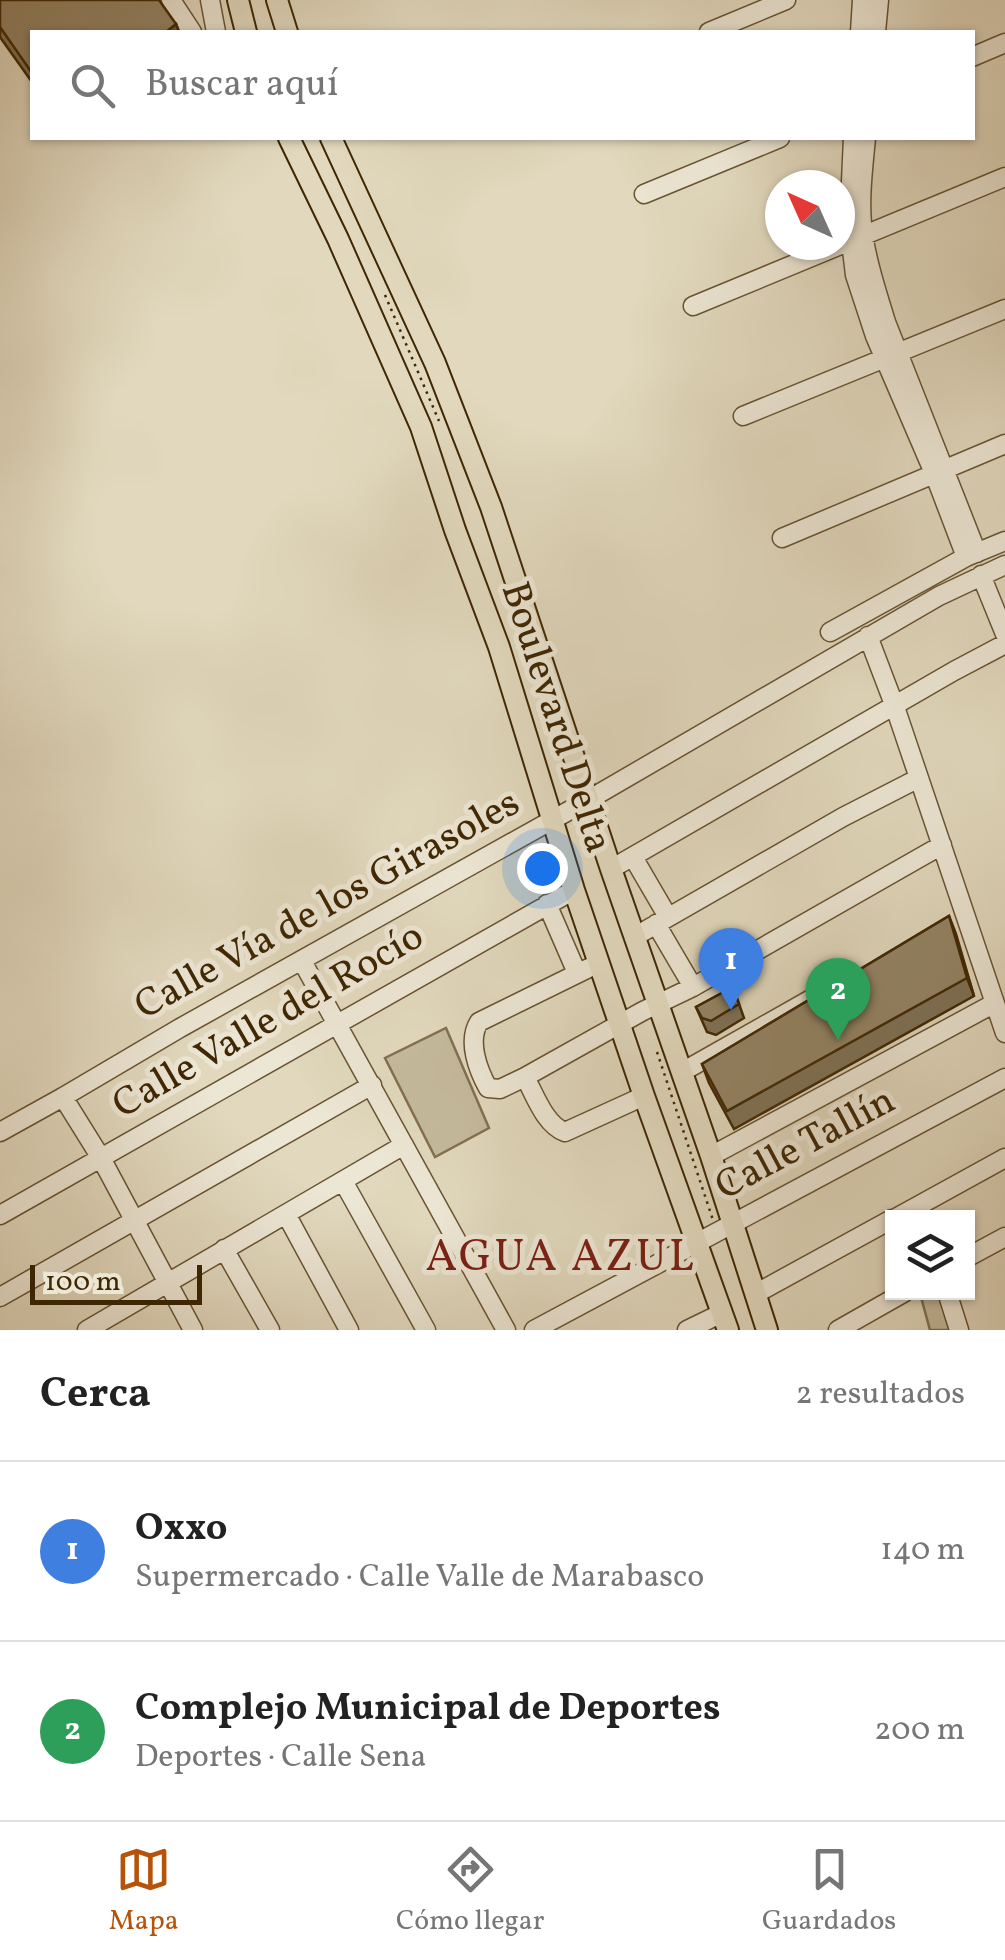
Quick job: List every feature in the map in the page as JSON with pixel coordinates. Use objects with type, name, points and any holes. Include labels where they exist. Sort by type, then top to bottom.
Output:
[{"type":"main road","points":[[238,0],[246,30]]},
{"type":"main road","points":[[277,0],[286,30]]},
{"type":"main road","name":"Boulevard Delta","points":[[290,140],[421,427],[499,646],[574,890],[725,1322]]},
{"type":"main road","name":"Boulevard Delta","points":[[332,140],[435,363],[491,507],[711,1156],[725,1228],[767,1330]]},
{"type":"main road","points":[[338,239],[350,252],[364,256],[372,246],[372,226]]},
{"type":"main road","points":[[364,298],[378,279],[385,278],[401,289]]},
{"type":"street","points":[[171,0],[191,30]]},
{"type":"street","points":[[210,0],[216,30]]},
{"type":"street","points":[[714,30],[786,0]]},
{"type":"street","points":[[860,30],[862,0]]},
{"type":"street","points":[[876,30],[878,0]]},
{"type":"street","points":[[975,56],[1005,43]]},
{"type":"street","points":[[644,194],[775,140]]},
{"type":"street","points":[[853,140],[849,198],[857,239]]},
{"type":"street","points":[[866,140],[855,275],[940,471],[971,555]]},
{"type":"street","points":[[693,306],[1005,178]]},
{"type":"street","points":[[743,416],[1005,309]]},
{"type":"street","points":[[782,538],[1005,444]]},
{"type":"street","points":[[830,632],[971,555],[1005,542]]},
{"type":"street","name":"Calle Vía de los Girasoles","points":[[0,1132],[588,800],[868,636],[1005,565]]},
{"type":"street","points":[[980,575],[1005,634]]},
{"type":"street","points":[[868,636],[942,845],[956,917],[1005,1033]]},
{"type":"street","points":[[611,870],[1005,644]]},
{"type":"street","points":[[634,937],[919,778]]},
{"type":"street","points":[[599,963],[483,1019],[473,1032],[477,1061],[488,1088],[500,1088],[525,1077],[693,987],[942,845]]},
{"type":"street","points":[[633,857],[693,987]]},
{"type":"street","name":"Calle Valle del Rocío","points":[[0,1215],[574,890]]},
{"type":"street","points":[[548,904],[577,974]]},
{"type":"street","points":[[302,961],[506,1330]]},
{"type":"street","points":[[682,1072],[832,988]]},
{"type":"street","points":[[711,1156],[995,1003]]},
{"type":"street","points":[[525,1077],[556,1129],[565,1132],[644,1096]]},
{"type":"street","name":"Calle Tallín","points":[[534,1330],[1005,1078]]},
{"type":"street","points":[[0,1297],[372,1085]]},
{"type":"street","points":[[64,1098],[194,1330]]},
{"type":"street","points":[[87,1330],[110,1324],[224,1249],[404,1146]]},
{"type":"street","points":[[909,1210],[1005,1158]]},
{"type":"street","points":[[343,1181],[426,1330]]},
{"type":"street","points":[[286,1214],[349,1330]]},
{"type":"street","points":[[755,1294],[885,1223]]},
{"type":"street","points":[[975,1254],[1004,1240]]},
{"type":"street","points":[[224,1249],[270,1330]]},
{"type":"street","points":[[838,1330],[891,1300]]},
{"type":"street","points":[[950,1300],[959,1330]]},
{"type":"street","points":[[687,1330],[725,1322]]},
{"type":"path","points":[[378,279],[440,422]]},
{"type":"path","points":[[655,1046],[725,1228]]},
{"type":"shaded area","points":[[446,1028],[489,1128],[435,1157],[385,1058]]},
{"type":"shaded area","points":[[922,1300],[945,1300],[952,1330],[930,1330]]},
{"type":"building","points":[[0,0],[159,0],[176,24],[168,30],[30,30],[30,70],[0,27]]},
{"type":"building","points":[[949,916],[967,978],[727,1111],[702,1064]]},
{"type":"building","points":[[733,987],[739,1004],[711,1021],[702,1018],[696,1007]]},
{"type":"place","name":"Oxxo","points":[[731,1010]]},
{"type":"place","name":"Complejo Municipal de Deportes","points":[[838,1040]]},
{"type":"district","name":"AGUA AZUL","points":[[561,1258]]}]
